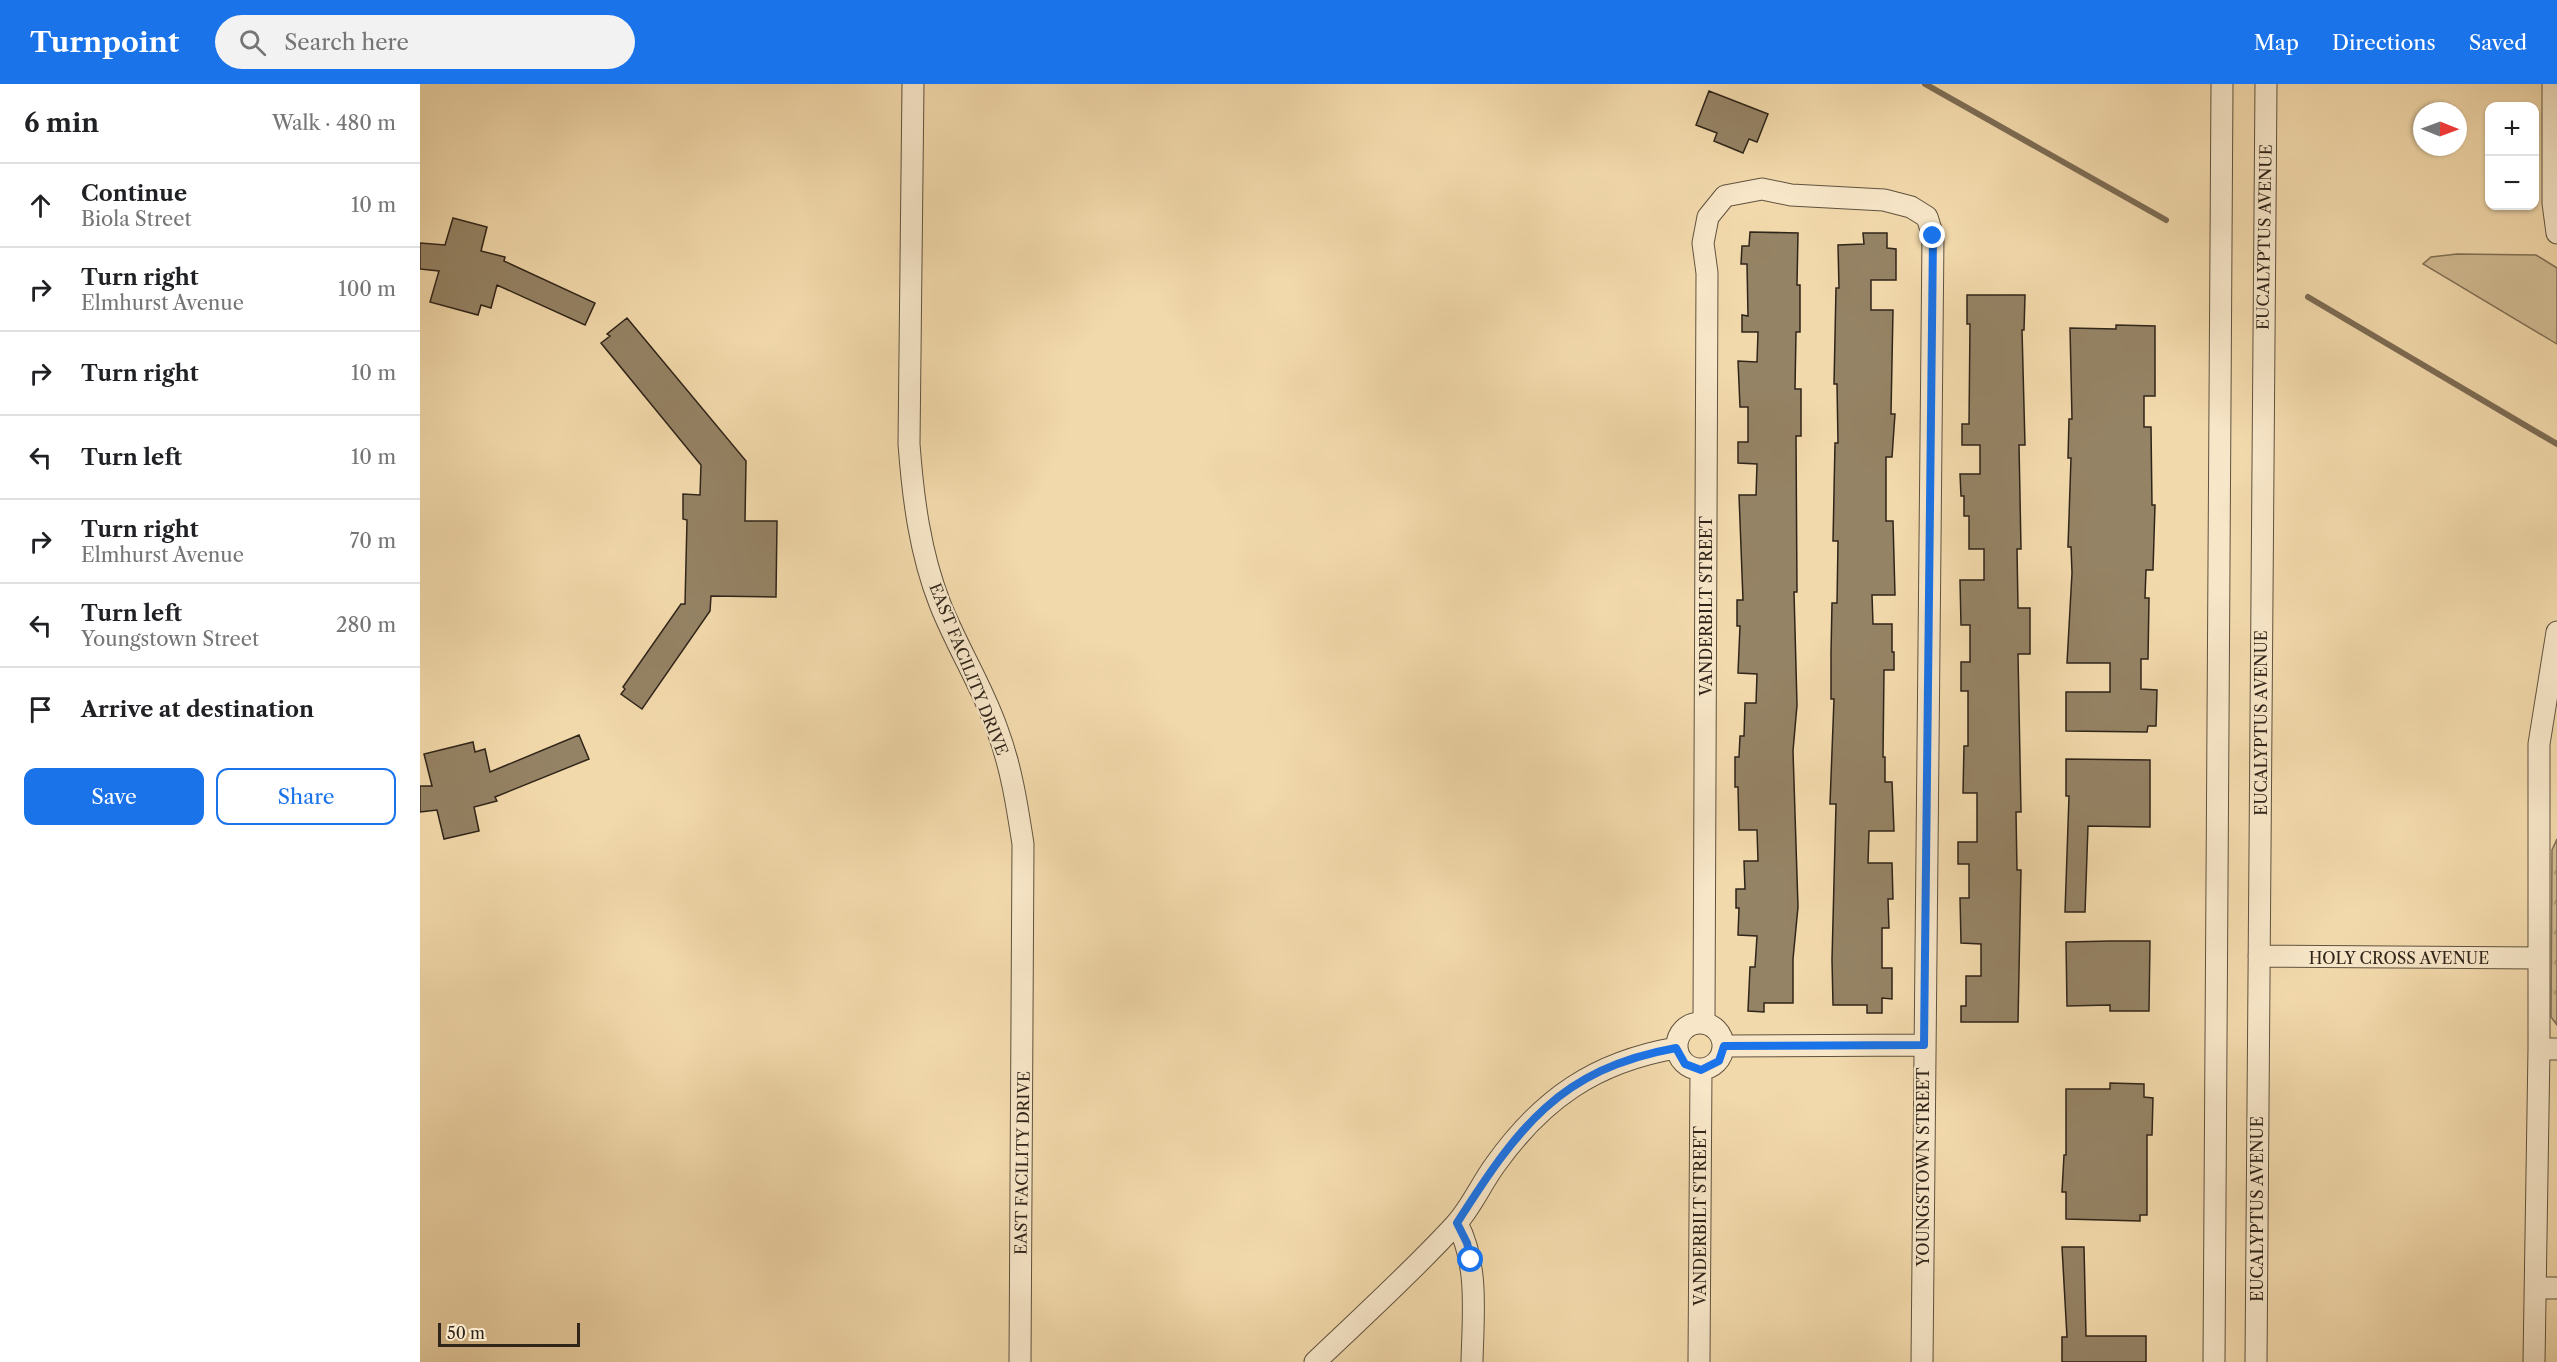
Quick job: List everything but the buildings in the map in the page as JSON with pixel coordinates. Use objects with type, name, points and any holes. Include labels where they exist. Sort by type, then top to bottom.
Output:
[{"type":"street","name":"EAST FACILITY DRIVE","points":[[913,84],[909,444],[913,496],[922,546],[940,603],[997,728],[1013,784],[1023,844],[1020,1362]]},
{"type":"street","points":[[2214,1362],[2222,84]]},
{"type":"street","name":"EUCALYPTUS AVENUE","points":[[2256,1362],[2266,84]]},
{"type":"street","points":[[2553,84],[2553,203],[2557,233]]},
{"type":"street","name":"YOUNGSTOWN STREET","points":[[1725,196],[1762,189],[1791,195],[1884,200],[1911,207],[1927,217],[1933,236],[1922,1362]]},
{"type":"street","name":"VANDERBILT STREET","points":[[1704,1022],[1707,273],[1703,243],[1708,217],[1725,196]]},
{"type":"street","points":[[2534,1362],[2547,1288],[2548,1049],[2539,958],[2548,811],[2539,744],[2557,632]]},
{"type":"street","name":"HOLY CROSS AVENUE","points":[[2259,956],[2539,958]]},
{"type":"street","points":[[1704,1022],[1717,1029],[1724,1046],[1719,1061],[1701,1070],[1685,1064],[1676,1048],[1680,1033],[1686,1027],[1704,1022]]},
{"type":"street","points":[[1724,1046],[1924,1045]]},
{"type":"street","points":[[1315,1362],[1457,1223],[1515,1138],[1557,1096],[1608,1067],[1634,1057],[1676,1048]]},
{"type":"street","name":"VANDERBILT STREET","points":[[1699,1362],[1701,1070]]},
{"type":"street","points":[[1457,1223],[1467,1243],[1471,1260],[1472,1362]]},
{"type":"green space","points":[[2457,254],[2536,255],[2557,268],[2557,344],[2423,264],[2431,257]]},
{"type":"green space","points":[[2557,839],[2557,1025],[2551,1017],[2552,850]]},
{"type":"waterway","points":[[1925,84],[2166,220]]},
{"type":"waterway","points":[[2308,297],[2557,444]]},
{"type":"route","points":[[1471,1260],[1467,1243],[1457,1223],[1493,1167],[1515,1138],[1557,1096],[1608,1067],[1634,1057],[1676,1048],[1685,1064],[1701,1070],[1719,1061],[1724,1046],[1924,1045],[1933,236]]}]
